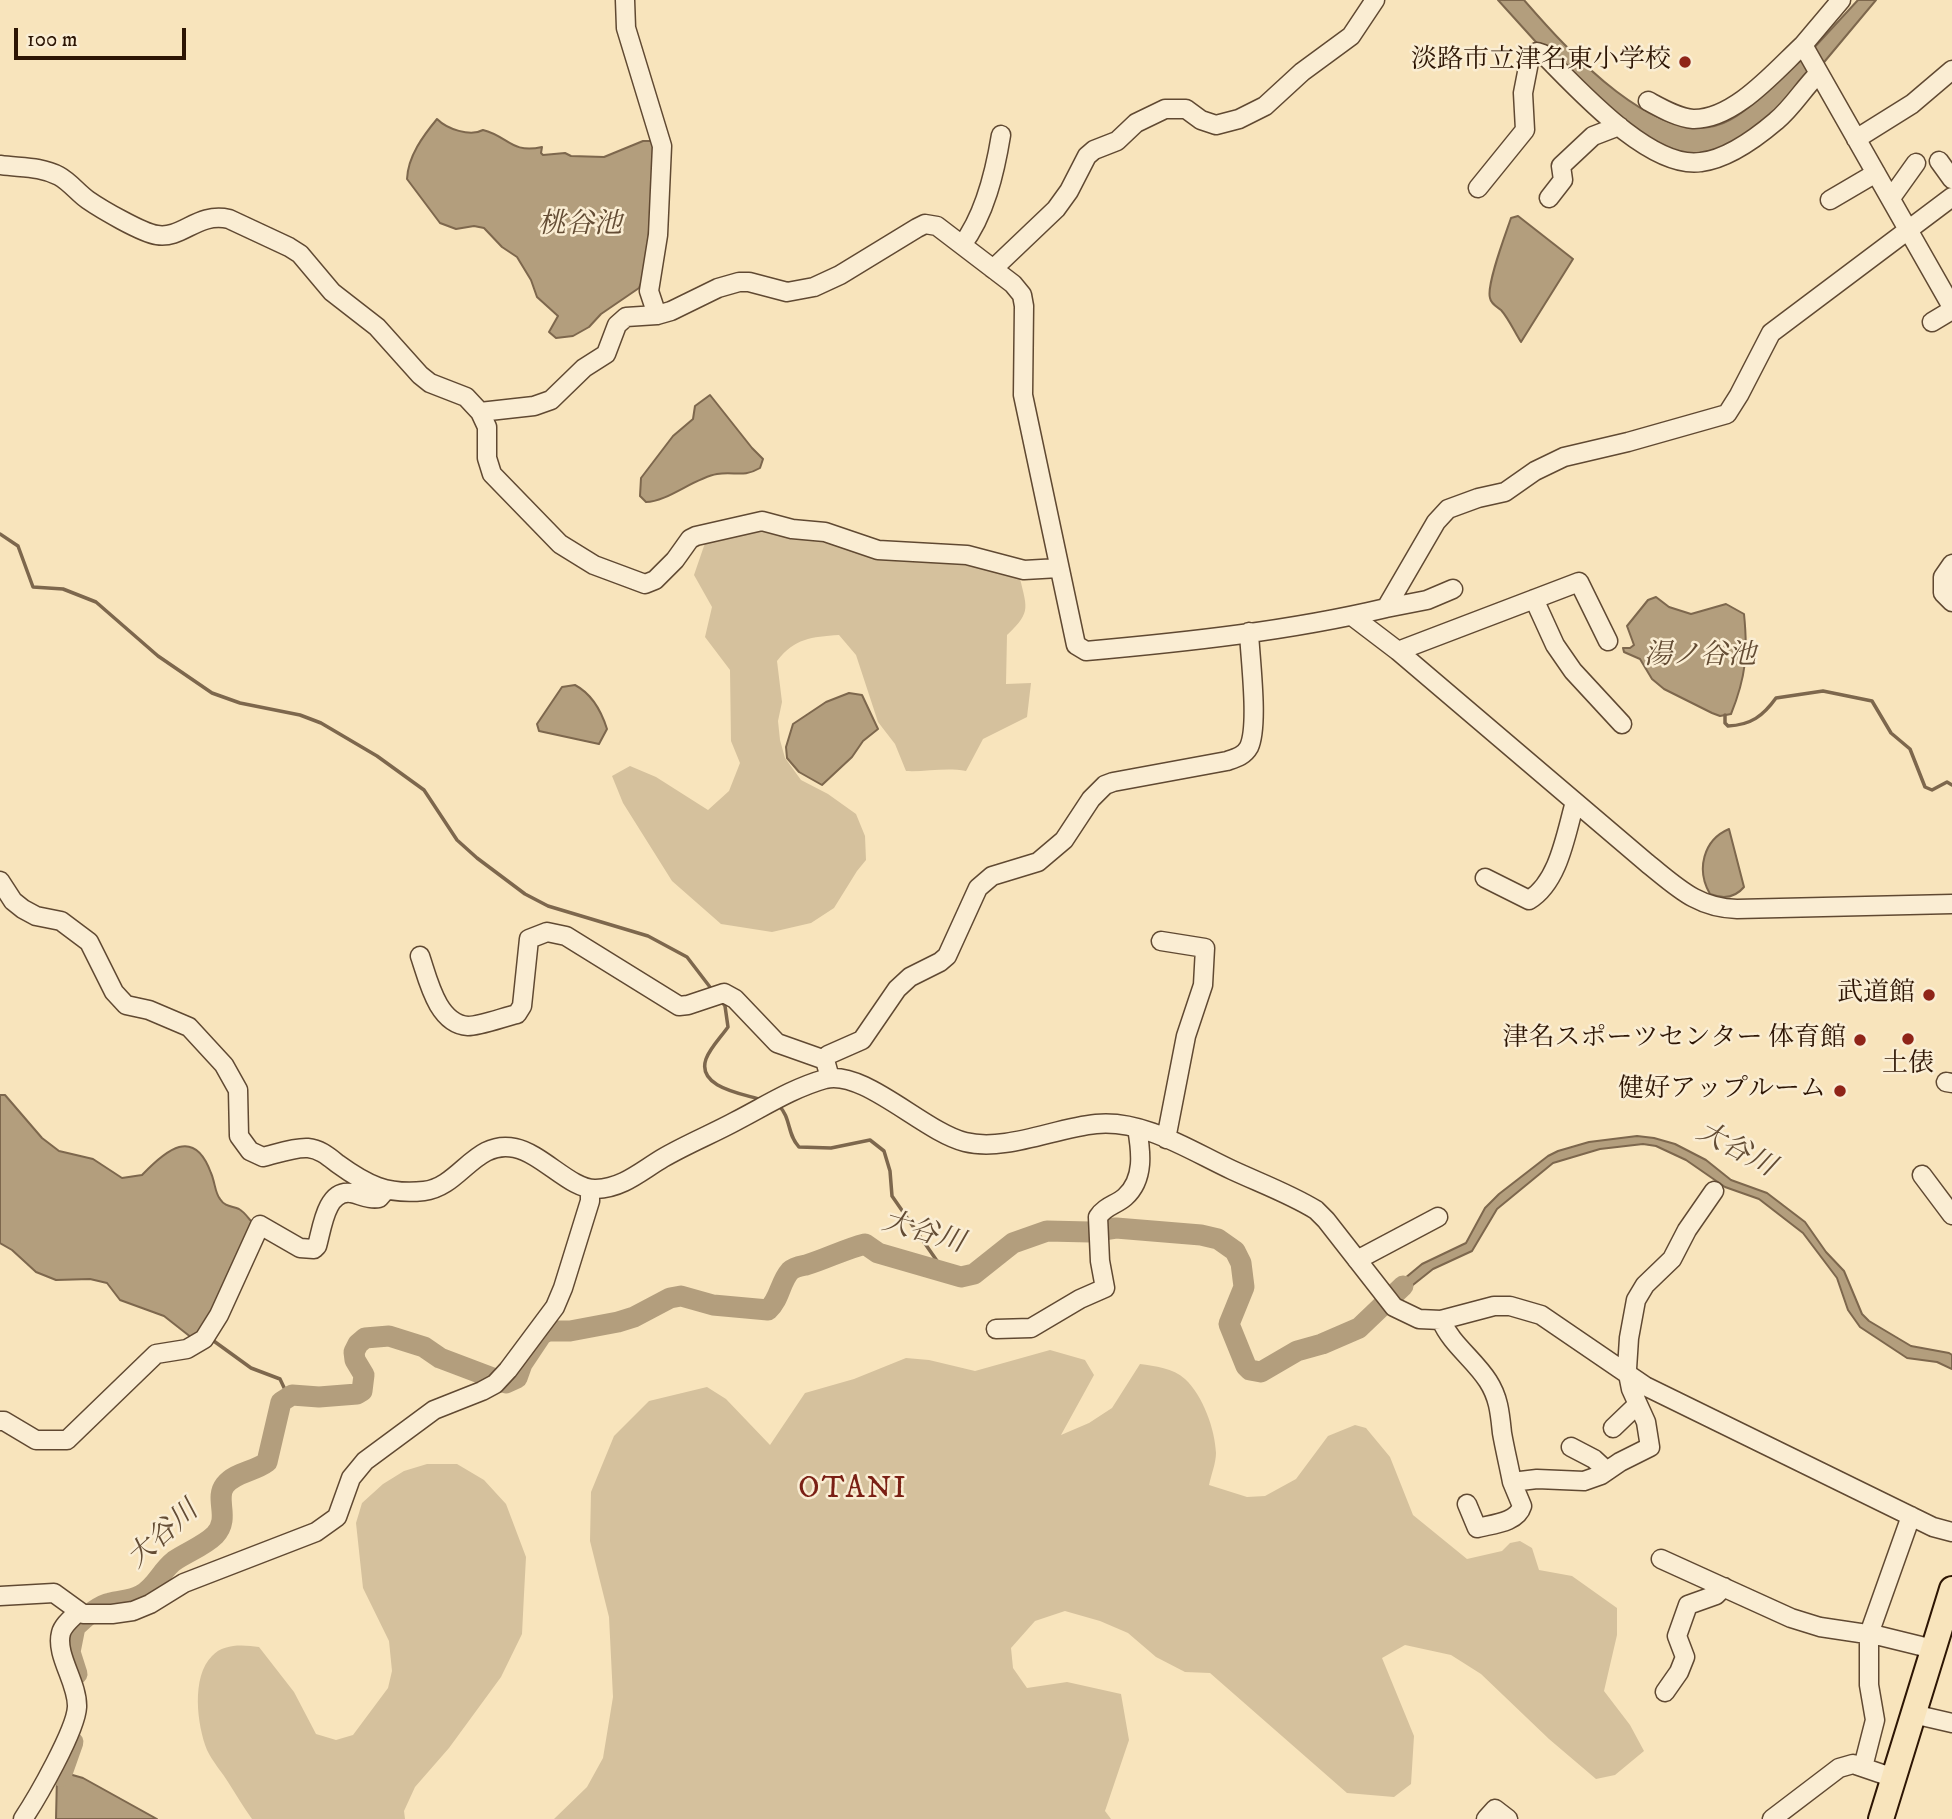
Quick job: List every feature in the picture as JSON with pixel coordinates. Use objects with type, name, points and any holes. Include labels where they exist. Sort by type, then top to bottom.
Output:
[{"type":"highway","points":[[1881,1819],[1952,1589]]},
{"type":"street","points":[[625,0],[626,28],[662,146],[658,235],[649,291],[657,316]]},
{"type":"street","points":[[993,269],[1056,209],[1069,191],[1087,156],[1094,150],[1117,141],[1136,122],[1165,109],[1186,109],[1201,120],[1216,125],[1265,106],[1302,72],[1351,36],[1375,0]]},
{"type":"street","points":[[1648,101],[1691,119],[1723,113],[1805,48],[1842,0]]},
{"type":"street","points":[[1805,48],[1952,306],[1932,322]]},
{"type":"street","points":[[1478,188],[1525,130],[1523,93],[1530,57],[1537,52],[1543,54],[1619,127],[1657,153],[1675,161],[1701,163],[1752,139],[1772,125],[1787,111],[1817,73]]},
{"type":"street","points":[[1856,139],[1912,104],[1952,70]]},
{"type":"street","points":[[1549,198],[1563,180],[1560,166],[1594,136],[1619,127]]},
{"type":"street","points":[[962,245],[979,216],[996,166],[1001,135]]},
{"type":"street","points":[[1940,161],[1952,179]]},
{"type":"street","points":[[1891,198],[1916,163]]},
{"type":"street","points":[[0,165],[33,168],[58,176],[91,202],[149,233],[166,235],[207,217],[219,216],[289,247],[310,263],[332,292],[377,327],[420,375],[430,383],[466,397],[480,412],[487,427],[487,458],[492,474],[560,544],[594,565],[631,580],[645,584],[655,580],[690,539],[696,536],[762,522],[792,529],[825,532],[878,550],[967,555],[1024,570],[1059,568]]},
{"type":"street","points":[[1830,200],[1876,173]]},
{"type":"street","points":[[1386,608],[1436,522],[1448,509],[1505,492],[1535,471],[1564,457],[1727,414],[1771,333],[1952,197]]},
{"type":"street","points":[[480,412],[534,406],[551,400],[584,368],[606,354],[622,319],[671,312],[718,288],[739,282],[787,292],[814,287],[840,275],[925,224],[941,228],[1013,285],[1023,301],[1023,395],[1076,645],[1081,649],[1086,651],[1149,645],[1352,616],[1427,600],[1453,589]]},
{"type":"street","points":[[1952,564],[1943,577],[1943,593],[1952,602]]},
{"type":"street","points":[[1398,651],[1579,582],[1608,641]]},
{"type":"street","points":[[1534,599],[1555,645],[1573,671],[1622,724]]},
{"type":"street","points":[[1352,616],[1398,651],[1668,880],[1706,905],[1737,909],[1952,904]]},
{"type":"street","points":[[0,881],[13,901],[23,909],[36,916],[61,921],[89,942],[114,992],[126,1005],[149,1010],[189,1027],[224,1065],[238,1090],[239,1136],[250,1151],[262,1157],[307,1148],[322,1152],[362,1181],[386,1191],[425,1191],[447,1183],[484,1151],[503,1147],[516,1148],[555,1168],[574,1183],[590,1189],[615,1187],[664,1157],[804,1085],[827,1069],[831,1053],[862,1040],[897,989],[910,976],[947,956],[978,888],[992,876],[1038,862],[1065,840],[1091,799],[1105,785],[1227,761],[1243,754],[1251,741],[1253,723],[1249,632]]},
{"type":"street","points":[[1485,878],[1529,900],[1538,894],[1551,876],[1575,802]]},
{"type":"street","points":[[419,956],[437,1003],[451,1021],[468,1026],[517,1014],[522,1006],[529,939],[547,932],[566,936],[679,1006],[688,1006],[724,993],[735,999],[777,1043],[845,1079],[866,1087],[925,1124],[964,1142],[987,1146],[1096,1124],[1120,1124],[1137,1128],[1316,1210],[1394,1307],[1419,1319],[1441,1320],[1494,1306],[1526,1309],[1541,1315],[1645,1386],[1933,1527],[1952,1532]]},
{"type":"street","points":[[1161,941],[1205,948],[1203,985],[1186,1036],[1166,1139]]},
{"type":"street","points":[[996,1329],[1031,1328],[1105,1287],[1098,1217],[1102,1211],[1128,1194],[1141,1165],[1142,1154],[1137,1128]]},
{"type":"street","points":[[1922,1175],[1952,1215]]},
{"type":"street","points":[[0,1595],[54,1592],[83,1614],[133,1611],[184,1583],[317,1532],[337,1517],[351,1478],[365,1461],[434,1410],[495,1384],[508,1370],[555,1307],[590,1201],[590,1189]]},
{"type":"street","points":[[0,1421],[36,1440],[67,1440],[156,1354],[187,1349],[204,1339],[219,1315],[260,1225],[300,1248],[314,1249],[328,1209],[339,1195],[347,1192],[373,1199],[380,1198],[386,1191]]},
{"type":"street","points":[[1512,1482],[1537,1479],[1584,1481],[1650,1447],[1646,1422],[1631,1389],[1628,1374],[1629,1338],[1636,1300],[1645,1285],[1672,1259],[1687,1230],[1714,1191]]},
{"type":"street","points":[[1357,1260],[1438,1217]]},
{"type":"street","points":[[1441,1320],[1445,1330],[1490,1383],[1502,1415],[1512,1482],[1522,1506],[1518,1515],[1511,1519],[1477,1528],[1467,1504]]},
{"type":"street","points":[[1613,1428],[1637,1405]]},
{"type":"street","points":[[1572,1447],[1594,1459],[1607,1471]]},
{"type":"street","points":[[1863,1768],[1875,1720],[1869,1685],[1869,1634],[1911,1516]]},
{"type":"street","points":[[1661,1559],[1791,1618],[1820,1627],[1869,1634],[1933,1649]]},
{"type":"street","points":[[1665,1692],[1679,1672],[1685,1657],[1677,1636],[1688,1605],[1716,1595],[1724,1587]]},
{"type":"street","points":[[23,1819],[69,1735],[77,1708],[75,1691],[60,1643],[61,1630],[78,1612]]},
{"type":"street","points":[[1913,1714],[1952,1723]]},
{"type":"street","points":[[1772,1819],[1839,1768],[1853,1764],[1894,1778]]},
{"type":"street","points":[[1486,1819],[1495,1809],[1507,1819]]},
{"type":"shaded area","points":[[769,527],[1019,574],[1025,608],[1021,620],[1007,635],[1006,684],[1031,683],[1027,717],[983,739],[966,771],[906,771],[895,744],[878,722],[856,655],[839,635],[804,640],[784,653],[777,661],[782,702],[778,721],[785,758],[801,780],[828,794],[856,814],[865,836],[866,860],[834,908],[811,923],[772,932],[721,924],[672,881],[623,803],[612,776],[630,766],[656,777],[708,810],[729,791],[740,763],[731,741],[730,670],[705,637],[712,607],[694,575],[705,543]]},
{"type":"shaded area","points":[[1050,1350],[1085,1360],[1094,1375],[1061,1435],[1089,1423],[1112,1408],[1140,1364],[1169,1370],[1180,1375],[1191,1386],[1210,1424],[1216,1453],[1209,1485],[1247,1497],[1265,1496],[1296,1479],[1328,1436],[1355,1425],[1366,1428],[1390,1457],[1413,1515],[1467,1559],[1502,1551],[1510,1543],[1520,1541],[1532,1548],[1539,1570],[1572,1576],[1617,1608],[1617,1635],[1604,1691],[1630,1725],[1644,1751],[1615,1775],[1596,1779],[1549,1739],[1481,1674],[1451,1655],[1405,1645],[1382,1658],[1414,1736],[1411,1784],[1394,1797],[1347,1793],[1210,1673],[1185,1672],[1156,1657],[1128,1633],[1065,1611],[1035,1621],[1011,1648],[1013,1668],[1027,1688],[1067,1682],[1121,1694],[1129,1740],[1105,1811],[1111,1819],[554,1819],[587,1787],[603,1758],[613,1697],[609,1617],[590,1541],[591,1492],[614,1436],[649,1401],[707,1387],[726,1399],[770,1445],[805,1393],[854,1379],[906,1358],[929,1360],[975,1371]]},
{"type":"shaded area","points":[[427,1464],[457,1464],[484,1480],[506,1504],[526,1557],[522,1634],[501,1677],[449,1748],[415,1787],[404,1811],[405,1819],[252,1819],[203,1740],[198,1702],[205,1665],[217,1652],[228,1647],[259,1647],[294,1692],[316,1734],[336,1740],[353,1735],[388,1688],[392,1671],[389,1641],[363,1588],[356,1523],[362,1503],[383,1484],[404,1471]]},
{"type":"water","points":[[1498,0],[1524,0],[1564,44],[1616,92],[1645,111],[1675,124],[1703,128],[1730,120],[1758,99],[1804,57],[1811,74],[1758,128],[1718,150],[1702,155],[1672,153],[1628,128],[1545,52]]},
{"type":"water","points":[[1858,0],[1876,0],[1820,67],[1811,51]]},
{"type":"water","name":"桃谷池","points":[[437,119],[459,131],[472,133],[483,130],[516,146],[532,149],[542,147],[543,155],[565,153],[571,156],[604,157],[643,141],[654,141],[646,272],[639,288],[601,314],[589,327],[573,336],[556,338],[549,332],[558,316],[537,297],[531,280],[517,257],[502,247],[484,228],[474,226],[456,229],[440,223],[407,179],[413,154]]},
{"type":"water","points":[[1518,216],[1573,259],[1521,342],[1504,314],[1490,298],[1497,259],[1511,218]]},
{"type":"water","points":[[710,395],[763,459],[760,468],[749,473],[708,476],[663,498],[646,502],[640,496],[641,478],[673,436],[693,419],[695,406]]},
{"type":"water","name":"湯ノ谷池","points":[[1656,597],[1669,607],[1691,614],[1726,604],[1744,614],[1745,665],[1731,714],[1720,716],[1664,689],[1652,679],[1640,659],[1624,652],[1623,648],[1634,645],[1627,626],[1648,600]]},
{"type":"water","points":[[575,685],[591,698],[605,722],[607,729],[599,744],[539,731],[537,724],[562,687]]},
{"type":"water","points":[[849,693],[862,695],[878,729],[863,741],[852,757],[822,785],[799,772],[787,758],[786,747],[793,724],[826,702]]},
{"type":"water","points":[[1729,829],[1744,887],[1733,895],[1720,897],[1710,894],[1706,885],[1703,875],[1704,857],[1713,840]]},
{"type":"water","points":[[0,1095],[5,1095],[42,1138],[59,1151],[93,1159],[122,1178],[142,1175],[170,1151],[179,1147],[188,1146],[204,1159],[222,1202],[239,1209],[255,1225],[203,1328],[192,1338],[164,1316],[120,1300],[107,1283],[90,1279],[56,1280],[36,1272],[0,1243]]},
{"type":"water","name":"大谷川","points":[[1637,1136],[1675,1144],[1706,1160],[1731,1180],[1767,1193],[1805,1222],[1826,1252],[1844,1271],[1862,1314],[1869,1321],[1911,1346],[1949,1353],[1952,1355],[1952,1369],[1937,1362],[1907,1358],[1860,1327],[1848,1310],[1837,1278],[1803,1233],[1759,1199],[1725,1187],[1686,1160],[1656,1146],[1643,1144],[1600,1149],[1553,1163],[1497,1209],[1472,1251],[1433,1269],[1394,1300],[1387,1293],[1422,1264],[1466,1243],[1485,1208],[1548,1156],[1589,1142]]},
{"type":"water","points":[[69,1774],[83,1778],[157,1819],[56,1819],[57,1776]]},
{"type":"waterway","points":[[0,534],[18,546],[33,587],[63,589],[96,602],[158,656],[212,693],[240,703],[300,715],[321,723],[377,756],[424,790],[457,840],[525,894],[548,906],[648,936],[687,957],[713,991]]},
{"type":"waterway","points":[[1725,715],[1725,723],[1728,726],[1743,724],[1761,715],[1776,698],[1823,691],[1872,701],[1891,733],[1910,749],[1925,787],[1932,790],[1947,782],[1952,785]]},
{"type":"waterway","points":[[720,999],[725,1006],[728,1027],[706,1059],[708,1077],[724,1088],[762,1100]]},
{"type":"waterway","points":[[779,1106],[786,1115],[792,1137],[799,1147],[831,1148],[870,1140],[884,1151],[890,1171],[892,1196],[944,1271]]},
{"type":"waterway","name":"大谷川","points":[[77,1674],[70,1652],[75,1627],[105,1604],[133,1598],[146,1592],[174,1561],[215,1535],[222,1522],[221,1496],[225,1485],[234,1477],[267,1462],[281,1402],[292,1395],[319,1397],[357,1394],[362,1391],[364,1375],[355,1360],[354,1352],[365,1338],[389,1336],[424,1347],[440,1358],[506,1383],[517,1378],[522,1364],[542,1334],[548,1331],[570,1331],[618,1322],[634,1317],[670,1298],[681,1296],[713,1305],[768,1310],[792,1270],[865,1244],[878,1253],[961,1277],[974,1274],[1013,1243],[1047,1231],[1090,1232],[1116,1228],[1201,1235],[1218,1239],[1235,1251],[1241,1263],[1244,1287],[1229,1324],[1246,1366],[1250,1370],[1261,1372],[1297,1351],[1322,1344],[1359,1328],[1403,1286]]},
{"type":"waterway","points":[[211,1339],[251,1368],[280,1379],[288,1396]]},
{"type":"waterway","name":"大谷川","points":[[61,1776],[73,1742]]},
{"type":"place","name":"淡路市立津名東小学校","points":[[1685,62]]},
{"type":"place","name":"武道館","points":[[1929,995]]},
{"type":"place","name":"土俵","points":[[1908,1039]]},
{"type":"place","name":"津名スポーツセンター 体育館","points":[[1860,1040]]},
{"type":"place","name":"健好アップルーム","points":[[1840,1091]]},
{"type":"district","name":"OTANI","points":[[853,1491]]}]
